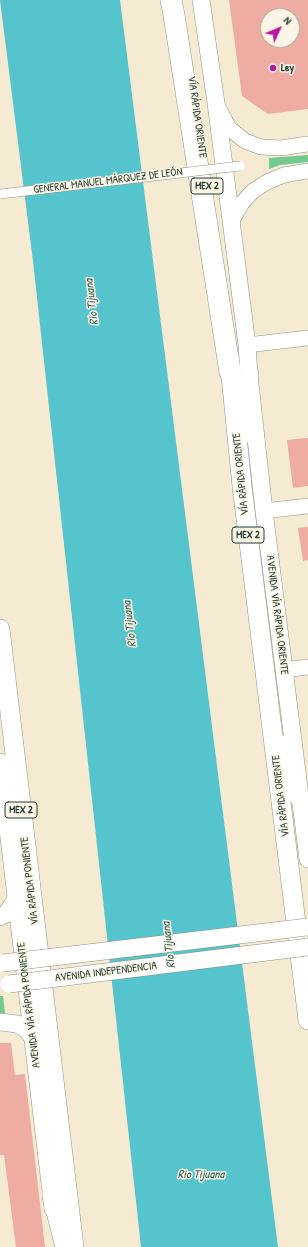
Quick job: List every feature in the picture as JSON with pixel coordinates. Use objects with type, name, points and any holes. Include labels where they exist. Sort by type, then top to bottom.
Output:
[{"type":"highway","points":[[171,0],[240,374]]},
{"type":"highway","name":"VÍA RÁPIDA ORIENTE","points":[[180,0],[224,301],[240,374],[242,486],[308,1020]]},
{"type":"highway","name":"VÍA RÁPIDA PONIENTE","points":[[0,629],[43,990]]},
{"type":"highway","points":[[268,697],[299,797]]},
{"type":"highway","points":[[6,812],[8,701]]},
{"type":"highway","name":"AVENIDA VÍA RÁPIDA PONIENTE","points":[[43,990],[74,1247]]},
{"type":"highway","points":[[52,1196],[64,1247]]},
{"type":"main road","name":"VÍA RÁPIDA ORIENTE","points":[[201,0],[216,103],[240,300]]},
{"type":"main road","name":"AVENIDA VÍA RÁPIDA ORIENTE","points":[[240,300],[247,345],[240,374],[264,511],[308,859]]},
{"type":"main road","name":"AVENIDA VÍA RÁPIDA PONIENTE","points":[[0,762],[58,1247]]},
{"type":"main road","points":[[0,917],[6,914],[17,898]]},
{"type":"main road","name":"AVENIDA INDEPENDENCIA","points":[[1,963],[308,927]]},
{"type":"main road","name":"AVENIDA INDEPENDENCIA","points":[[4,985],[308,947]]},
{"type":"main road","points":[[0,1022],[17,1024],[26,1029],[33,1038]]},
{"type":"street","points":[[216,103],[229,128],[245,141],[261,147],[282,148],[308,144]]},
{"type":"street","name":"GENERAL MANUEL MÁRQUEZ DE LEÓN","points":[[0,194],[240,166]]},
{"type":"street","points":[[231,222],[242,203],[253,192],[267,182],[284,175],[308,171]]},
{"type":"street","points":[[247,345],[308,338]]},
{"type":"street","points":[[264,511],[308,506]]},
{"type":"street","points":[[284,670],[308,667]]},
{"type":"green space","points":[[308,155],[308,162],[280,165],[269,169],[269,158]]},
{"type":"green space","points":[[0,996],[3,996],[5,1013],[0,1014]]},
{"type":"water","name":"Rio Tijuana","points":[[0,0],[120,0],[278,1247],[141,1247],[33,261]]},
{"type":"building","name":"Ley","points":[[229,0],[308,0],[308,109],[268,114],[242,96]]},
{"type":"building","points":[[308,438],[308,486],[293,488],[287,440]]},
{"type":"building","points":[[308,527],[308,560],[303,561],[298,528]]},
{"type":"building","points":[[0,1043],[11,1043],[15,1075],[25,1074],[45,1247],[16,1247],[4,1155],[0,1155]]},
{"type":"place","name":"Ley","points":[[273,68]]},
{"type":"water label","name":"Río Tijuana","points":[[92,302]]},
{"type":"water label","name":"Río Tijuana","points":[[130,624]]},
{"type":"water label","name":"Río Tijuana","points":[[169,945]]}]
